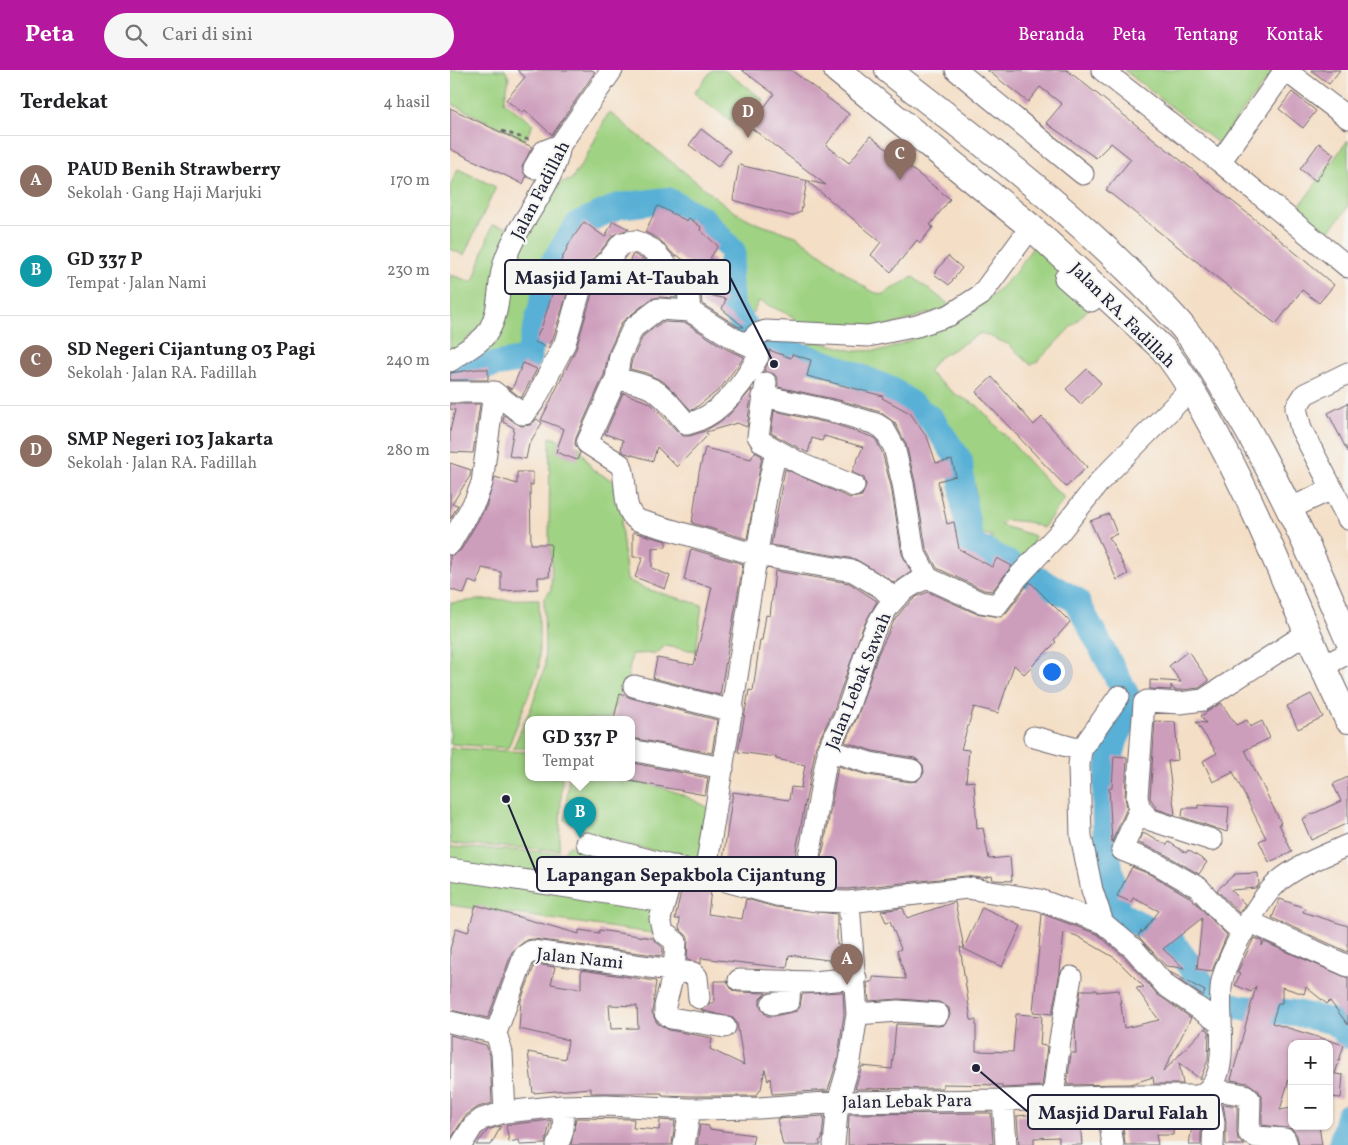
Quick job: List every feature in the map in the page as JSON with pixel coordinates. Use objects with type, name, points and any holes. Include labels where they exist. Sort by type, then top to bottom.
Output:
[{"type":"main road","name":"Jalan RA. Fadillah","points":[[888,70],[1066,211],[1147,289],[1187,331],[1221,383],[1260,449],[1348,639]]},
{"type":"main road","name":"Jalan RA. Fadillah","points":[[842,71],[1031,227],[1163,349],[1191,389],[1249,498],[1322,667],[1348,720]]},
{"type":"street","name":"Jalan Fadillah","points":[[450,361],[489,332],[497,311],[504,261],[540,192],[552,175],[558,159],[560,145],[612,70]]},
{"type":"street","points":[[956,70],[1083,174]]},
{"type":"street","points":[[1102,70],[1220,162],[1348,267]]},
{"type":"street","points":[[1220,162],[1285,70],[1348,118]]},
{"type":"street","points":[[534,168],[544,151],[560,145]]},
{"type":"street","points":[[752,340],[772,331],[868,336],[917,326],[950,315],[981,295],[1031,227]]},
{"type":"street","points":[[450,392],[494,392],[522,414],[525,414],[535,400],[565,343],[581,286],[608,261],[622,243],[635,241],[653,250],[688,289],[690,311]]},
{"type":"street","points":[[1066,278],[1091,301],[1101,292]]},
{"type":"street","points":[[616,379],[650,386],[661,394],[688,424],[701,420],[720,405],[746,378],[759,355],[752,340],[690,311],[658,309],[633,328],[620,356],[616,379],[587,443],[621,465],[628,508],[632,517],[637,520],[757,555],[853,571],[882,588],[893,598]]},
{"type":"street","points":[[1348,373],[1305,394],[1298,402],[1296,408],[1301,429],[1348,519]]},
{"type":"street","points":[[746,378],[766,383],[758,436],[762,442],[773,450],[854,486]]},
{"type":"street","points":[[764,396],[840,413],[876,424],[884,429],[894,447],[904,484],[914,552],[928,578],[993,606],[997,605],[1023,571],[1059,533],[1114,466],[1191,389]]},
{"type":"street","points":[[450,544],[475,501],[482,483],[494,392]]},
{"type":"street","points":[[705,875],[775,456],[773,450]]},
{"type":"street","points":[[1289,509],[1332,489]]},
{"type":"street","name":"Jalan Lebak Sawah","points":[[797,898],[806,873],[812,845],[828,750],[845,716],[877,626],[893,598],[913,583],[928,578]]},
{"type":"street","points":[[1212,840],[1151,820],[1140,809],[1137,796],[1144,703],[1147,701],[1189,703],[1203,700],[1307,633]]},
{"type":"street","points":[[1322,667],[1348,653]]},
{"type":"street","points":[[634,686],[733,711]]},
{"type":"street","points":[[1103,924],[1092,890],[1081,836],[1078,779],[1081,750],[1118,696]]},
{"type":"street","points":[[1034,737],[1081,750]]},
{"type":"street","points":[[828,750],[870,763],[912,770]]},
{"type":"street","points":[[635,751],[723,768]]},
{"type":"street","points":[[1140,809],[1122,850],[1157,864],[1199,888],[1223,915],[1247,928],[1348,966]]},
{"type":"street","points":[[587,843],[797,898],[849,902],[955,888],[976,888],[1040,900],[1103,924],[1134,949],[1171,989],[1220,1008]]},
{"type":"street","points":[[1213,1145],[1214,1122],[1209,1091],[1223,1059],[1220,1008],[1228,963],[1263,899],[1283,879],[1308,863],[1348,845]]},
{"type":"street","points":[[676,866],[660,918],[660,926],[663,932],[676,942],[674,971],[664,1006],[667,1015],[671,1018],[725,1027]]},
{"type":"street","points":[[450,869],[666,902]]},
{"type":"street","points":[[834,1145],[838,1102],[850,1061],[858,1014],[849,902]]},
{"type":"street","name":"Jalan Nami","points":[[496,1033],[524,956],[528,952],[630,963],[696,975],[698,998]]},
{"type":"street","points":[[1053,1098],[1060,1040],[1071,977]]},
{"type":"street","points":[[739,980],[790,982],[856,978]]},
{"type":"street","points":[[772,1004],[789,1001],[790,982]]},
{"type":"street","points":[[858,1014],[898,1011],[938,1014]]},
{"type":"street","points":[[450,1022],[496,1033],[502,1053],[505,1112]]},
{"type":"street","name":"Jalan Lebak Para","points":[[461,1145],[473,1126],[482,1119],[505,1112],[562,1106],[606,1105],[690,1109],[759,1108],[838,1102],[1003,1100],[1106,1096],[1198,1096],[1209,1091],[1246,1095],[1250,1100],[1248,1128],[1256,1141]]},
{"type":"street","points":[[1106,1096],[1113,1145]]},
{"type":"street","points":[[1003,1100],[1006,1145]]},
{"type":"street","points":[[557,1145],[562,1137],[564,1125],[562,1106]]},
{"type":"street","points":[[684,1145],[690,1109]]},
{"type":"street","points":[[1256,1141],[1281,1137],[1285,1139],[1287,1145]]},
{"type":"green space","points":[[450,70],[505,70],[509,78],[504,102],[533,124],[525,140],[450,103]]},
{"type":"green space","points":[[712,70],[724,70],[764,100],[742,129],[694,93]]},
{"type":"green space","points":[[1124,70],[1268,70],[1272,73],[1218,143]]},
{"type":"green space","points":[[609,112],[733,211],[758,224],[796,236],[869,290],[881,295],[913,277],[951,306],[879,329],[800,326],[792,316],[759,301],[749,320],[740,304],[737,289],[742,255],[730,239],[712,220],[680,198],[671,194],[648,193],[604,204],[570,222],[547,254],[538,273],[522,348],[466,366],[469,354],[510,283],[521,237],[542,202],[562,182],[571,180],[585,159]]},
{"type":"green space","points":[[1348,140],[1348,207],[1329,232],[1298,208]]},
{"type":"green space","points":[[458,169],[496,187],[464,255],[450,249],[450,186]]},
{"type":"green space","points":[[492,225],[509,228],[491,314],[450,358],[450,275],[473,282]]},
{"type":"green space","points":[[1035,244],[1096,301],[1038,361],[1031,365],[1008,344],[981,333],[937,359],[928,372],[955,394],[978,406],[1053,488],[1065,498],[1043,528],[1028,522],[1005,520],[1000,525],[1035,536],[1027,562],[988,550],[992,536],[977,532],[976,490],[973,478],[953,433],[936,414],[882,375],[841,358],[799,347],[816,341],[855,351],[886,350],[923,335],[992,296],[1015,273]]},
{"type":"green space","points":[[550,437],[579,447],[592,469],[622,486],[627,497],[621,525],[627,580],[646,589],[702,605],[696,651],[665,646],[657,653],[632,654],[627,682],[611,716],[527,716],[545,667],[544,598],[551,590],[552,563],[549,542]]},
{"type":"green space","points":[[539,599],[539,668],[508,748],[450,744],[450,603],[477,600]]},
{"type":"green space","points":[[525,721],[525,748],[513,748]]},
{"type":"green space","points":[[450,748],[525,752],[525,781],[562,781],[559,850],[450,844]]},
{"type":"green space","points":[[569,781],[619,781],[656,786],[688,797],[711,809],[703,860],[632,846],[597,836],[565,820]]},
{"type":"green space","points":[[568,846],[597,849],[671,867],[658,934],[450,905],[450,847],[563,853]]},
{"type":"building","points":[[517,70],[592,70],[595,72],[552,135],[525,110],[523,113],[506,100],[525,77]]},
{"type":"building","points":[[742,70],[791,70],[849,114],[826,145],[849,163],[870,136],[950,199],[930,225],[933,227],[920,243],[917,240],[891,272],[871,255],[881,242],[807,181],[801,212],[791,216],[733,200],[739,165],[826,185],[750,127],[774,94]]},
{"type":"building","points":[[987,70],[1067,70],[1261,224],[1334,285],[1319,303],[1302,290],[1276,324],[1106,190],[1131,159],[1111,143],[1096,158],[1046,123],[1062,104],[1040,87],[1028,102]]},
{"type":"building","points":[[1311,70],[1340,70],[1329,84]]},
{"type":"building","points":[[1292,92],[1316,111],[1303,128],[1279,109]]},
{"type":"building","points":[[450,108],[532,147],[522,167],[526,177],[523,184],[450,149]]},
{"type":"building","points":[[701,129],[730,151],[718,167],[689,145]]},
{"type":"building","points":[[1319,143],[1334,154],[1316,181],[1300,169]]},
{"type":"building","points":[[658,206],[687,221],[689,218],[701,227],[700,230],[718,246],[710,258],[715,261],[704,276],[677,255],[676,257],[659,239],[645,232]]},
{"type":"building","points":[[613,221],[629,229],[613,235],[599,253],[572,278],[548,348],[535,342],[553,291],[548,288],[570,242],[584,222],[605,237]]},
{"type":"building","points":[[633,254],[645,260],[676,294],[676,298],[659,297],[651,299],[622,322],[609,351],[604,375],[576,438],[575,444],[580,453],[577,460],[556,452],[564,429],[541,420],[576,349],[592,294],[619,267],[626,268]]},
{"type":"building","points":[[948,256],[962,268],[949,285],[934,274]]},
{"type":"building","points":[[701,293],[726,299],[722,309],[744,327],[739,327],[702,304]]},
{"type":"building","points":[[662,322],[686,323],[726,349],[744,357],[720,389],[694,409],[691,410],[664,382],[646,373],[630,369],[643,336]]},
{"type":"building","points":[[769,350],[791,358],[792,354],[811,360],[807,376],[883,396],[882,398],[910,413],[928,439],[936,463],[952,460],[956,476],[938,481],[947,524],[954,522],[959,549],[992,567],[997,558],[1012,566],[992,591],[984,590],[937,568],[926,548],[915,482],[906,444],[895,423],[880,412],[843,401],[778,387],[778,379],[774,374],[764,371],[770,359]]},
{"type":"building","points":[[523,363],[537,369],[521,398],[506,386],[512,389]]},
{"type":"building","points":[[488,369],[488,380],[450,380],[450,373]]},
{"type":"building","points":[[1087,369],[1101,383],[1081,404],[1066,389]]},
{"type":"building","points":[[992,377],[1034,425],[1042,417],[1087,467],[1066,487],[976,392]]},
{"type":"building","points":[[752,389],[747,427],[737,423],[706,432],[708,435],[677,467],[657,447],[653,461],[625,453],[621,450],[623,440],[605,434],[623,393],[650,403],[678,432],[683,436],[690,436],[705,431],[727,417]]},
{"type":"building","points":[[1348,403],[1348,452],[1328,413]]},
{"type":"building","points":[[450,404],[480,404],[473,453],[450,452],[450,431],[455,410],[450,409]]},
{"type":"building","points":[[774,411],[837,425],[875,438],[882,452],[891,486],[902,554],[911,572],[895,583],[855,559],[771,545],[785,469],[850,498],[862,496],[866,485],[864,478],[852,472],[863,447],[824,436],[822,441],[812,438],[808,453],[771,433]]},
{"type":"building","points":[[504,415],[521,426],[530,425],[537,419],[542,423],[529,444],[526,459],[509,456],[514,428],[503,422]]},
{"type":"building","points":[[705,448],[751,459],[755,452],[762,456],[747,539],[692,523],[699,472]]},
{"type":"building","points":[[450,463],[471,470],[470,476],[452,504],[458,505],[450,519]]},
{"type":"building","points":[[517,472],[533,472],[533,485],[530,485],[531,544],[551,544],[549,577],[538,577],[538,589],[501,591],[501,572],[482,568],[477,584],[469,581],[464,594],[450,589],[450,556],[461,550],[486,507],[495,477],[517,484]]},
{"type":"building","points":[[1109,514],[1117,534],[1109,537],[1128,574],[1117,580],[1090,521]]},
{"type":"building","points":[[633,532],[666,541],[666,547],[652,548],[652,568],[670,576],[665,589],[635,577],[643,557],[633,557]]},
{"type":"building","points":[[691,549],[743,564],[720,695],[653,678],[657,658],[694,665],[712,587],[684,580]]},
{"type":"building","points":[[775,571],[849,583],[877,601],[863,627],[834,709],[816,746],[793,867],[771,863],[768,880],[751,875],[751,872],[722,867],[733,792],[789,800],[791,787],[801,788],[805,765],[776,759],[776,757],[738,752],[749,690],[753,691],[760,640],[762,640],[766,615],[770,616]]},
{"type":"building","points":[[1030,582],[1070,622],[1054,640],[1056,642],[1024,674],[1014,665],[998,713],[974,707],[961,749],[969,750],[966,782],[974,781],[977,829],[983,828],[989,859],[1010,857],[1012,881],[993,880],[992,876],[982,878],[966,876],[848,889],[813,888],[824,846],[838,766],[868,775],[910,782],[917,781],[924,773],[923,765],[915,758],[873,751],[845,742],[857,718],[878,654],[894,621],[916,597],[928,592],[975,613],[1001,617]]},
{"type":"building","points":[[1188,651],[1209,681],[1199,688],[1174,690],[1171,685],[1171,690],[1150,689],[1150,680],[1181,682],[1169,666]]},
{"type":"building","points":[[620,693],[631,698],[717,720],[712,753],[635,739],[635,716],[615,716]]},
{"type":"building","points":[[1311,694],[1323,717],[1298,729],[1287,706]]},
{"type":"building","points":[[1221,703],[1236,725],[1247,720],[1250,727],[1262,721],[1270,738],[1245,750],[1281,823],[1279,824],[1292,852],[1269,862],[1259,841],[1266,838],[1232,770],[1232,773],[1213,782],[1203,761],[1217,753],[1196,722],[1206,723],[1201,716]]},
{"type":"building","points":[[1155,721],[1175,722],[1178,760],[1168,761],[1175,815],[1157,809],[1150,798]]},
{"type":"building","points":[[1114,756],[1127,757],[1125,796],[1127,808],[1112,842],[1109,788],[1112,788]]},
{"type":"building","points":[[635,763],[708,778],[705,795],[630,781],[635,781]]},
{"type":"building","points":[[1348,777],[1348,823],[1311,840],[1302,819],[1341,801],[1333,784]]},
{"type":"building","points":[[1198,805],[1229,807],[1227,832],[1182,817],[1183,808],[1198,808]]},
{"type":"building","points":[[1143,833],[1167,845],[1169,842],[1186,853],[1188,850],[1207,862],[1199,874],[1163,853],[1139,843]]},
{"type":"building","points":[[1132,867],[1152,875],[1191,898],[1227,935],[1212,971],[1197,969],[1202,918],[1163,949],[1184,968],[1166,966],[1138,936],[1159,911],[1133,898],[1131,902],[1117,896]]},
{"type":"building","points":[[1258,873],[1259,884],[1256,888],[1231,890],[1245,904],[1239,913],[1217,890],[1235,874]]},
{"type":"building","points":[[683,882],[711,890],[708,914],[742,919],[746,899],[775,907],[837,914],[837,945],[840,945],[841,967],[835,967],[829,960],[789,955],[787,968],[701,958],[701,964],[687,960],[688,937],[679,928],[680,919],[675,919]]},
{"type":"building","points":[[1280,899],[1305,908],[1303,912],[1348,926],[1348,952],[1272,918]]},
{"type":"building","points":[[955,902],[964,948],[982,907],[1021,926],[1002,967],[960,947],[971,1020],[976,1020],[976,1051],[1013,1052],[1016,1014],[1042,1016],[1040,1045],[1047,1046],[1042,1086],[1002,1088],[1002,1085],[943,1084],[943,1088],[855,1089],[862,1066],[892,1069],[896,1024],[944,1025],[950,1015],[949,1008],[939,1002],[899,999],[869,1001],[867,983],[873,981],[873,977],[906,979],[897,951],[901,949],[890,921],[886,922],[881,911],[903,908],[907,918]]},
{"type":"building","points":[[476,905],[579,934],[579,930],[599,933],[599,930],[652,938],[663,948],[662,956],[534,939],[526,940],[512,952],[488,1018],[450,1010],[450,949],[456,928],[468,932]]},
{"type":"building","points":[[1042,914],[1097,934],[1125,958],[1158,995],[1191,1018],[1163,1072],[1205,1028],[1209,1031],[1208,1060],[1200,1079],[1179,1063],[1183,1084],[1154,1084],[1153,1077],[1131,1084],[1067,1085],[1071,1053],[1076,1053],[1075,1025],[1081,990],[1097,990],[1097,992],[1119,990],[1124,1028],[1159,1020],[1136,988],[1144,987],[1115,958],[1077,936],[1064,932],[1060,971],[1052,1014],[1033,1012]]},
{"type":"building","points":[[1254,938],[1262,941],[1262,946],[1264,942],[1348,978],[1348,1025],[1330,1001],[1327,1004],[1306,987],[1304,994],[1282,987],[1282,1003],[1278,1003],[1272,1023],[1328,1040],[1288,1040],[1288,1083],[1280,1110],[1288,1109],[1288,1128],[1262,1125],[1262,1100],[1259,1091],[1248,1083],[1231,1080],[1256,986],[1251,992],[1235,985],[1240,974],[1237,973]]},
{"type":"building","points":[[535,964],[555,967],[551,984],[581,989],[581,970],[656,981],[652,1013],[657,1023],[669,1030],[712,1038],[710,1049],[744,1065],[737,1023],[733,1018],[701,1010],[710,1003],[714,1003],[714,981],[727,981],[732,990],[738,992],[766,993],[760,999],[760,1007],[767,1016],[797,1011],[800,1007],[802,994],[843,992],[844,1014],[838,1058],[828,1090],[772,1094],[770,1078],[768,1081],[765,1069],[761,1089],[756,1096],[591,1093],[591,1088],[533,1093],[528,1052],[565,1059],[568,1040],[519,1029],[521,1000]],"holes":[[[609,1005],[637,1006],[638,1028],[611,1029]]]},
{"type":"building","points":[[1170,972],[1205,991],[1203,996],[1173,976]]},
{"type":"building","points":[[450,1035],[486,1045],[490,1055],[492,1103],[478,1107],[465,1116],[450,1140]]},
{"type":"building","points":[[1333,1042],[1344,1045],[1335,1074],[1343,1075],[1341,1098],[1333,1097]]},
{"type":"building","points":[[1223,1104],[1237,1106],[1238,1140],[1245,1145],[1226,1145],[1226,1122]]},
{"type":"building","points":[[1121,1108],[1174,1108],[1173,1135],[1156,1135],[1158,1145],[1125,1145]]},
{"type":"building","points":[[1195,1108],[1199,1109],[1201,1145],[1189,1145]]},
{"type":"building","points":[[1079,1110],[1082,1145],[1059,1145],[1059,1137],[1034,1138],[1034,1145],[1019,1145],[1017,1116]]},
{"type":"building","points":[[991,1113],[993,1144],[848,1145],[849,1114]]},
{"type":"building","points":[[824,1116],[822,1139],[819,1141],[821,1145],[783,1145],[777,1119]]},
{"type":"building","points":[[576,1118],[634,1119],[633,1128],[659,1130],[660,1120],[675,1121],[672,1145],[571,1145]]},
{"type":"building","points":[[551,1120],[545,1144],[520,1145],[519,1140],[509,1142],[506,1125]]},
{"type":"building","points":[[700,1125],[709,1126],[709,1129],[754,1135],[752,1145],[697,1145]]},
{"type":"building","points":[[501,1126],[491,1145],[476,1145],[488,1130]]},
{"type":"building","points":[[1293,1130],[1320,1130],[1322,1145],[1299,1145],[1297,1135]]},
{"type":"waterway","points":[[450,372],[528,359],[552,264],[578,224],[619,206],[667,200],[703,219],[733,252],[729,275],[731,308],[751,333],[779,349],[831,365],[892,390],[931,419],[960,461],[964,506],[971,543],[1076,600],[1133,707],[1115,741],[1106,785],[1105,827],[1118,913],[1171,940],[1215,1001],[1243,1008],[1295,1013],[1335,1022],[1348,1036]]},
{"type":"waterway","points":[[1341,1145],[1348,1116]]},
{"type":"place","name":"SMP Negeri 103 Jakarta","points":[[748,138]]},
{"type":"place","name":"SD Negeri Cijantung 03 Pagi","points":[[900,180]]},
{"type":"place","name":"Masjid Jami At-Taubah","points":[[774,364]]},
{"type":"place","name":"Lapangan Sepakbola Cijantung","points":[[506,799]]},
{"type":"place","name":"GD 337 P","points":[[580,838]]},
{"type":"place","name":"PAUD Benih Strawberry","points":[[847,985]]},
{"type":"place","name":"Masjid Darul Falah","points":[[976,1068]]}]
